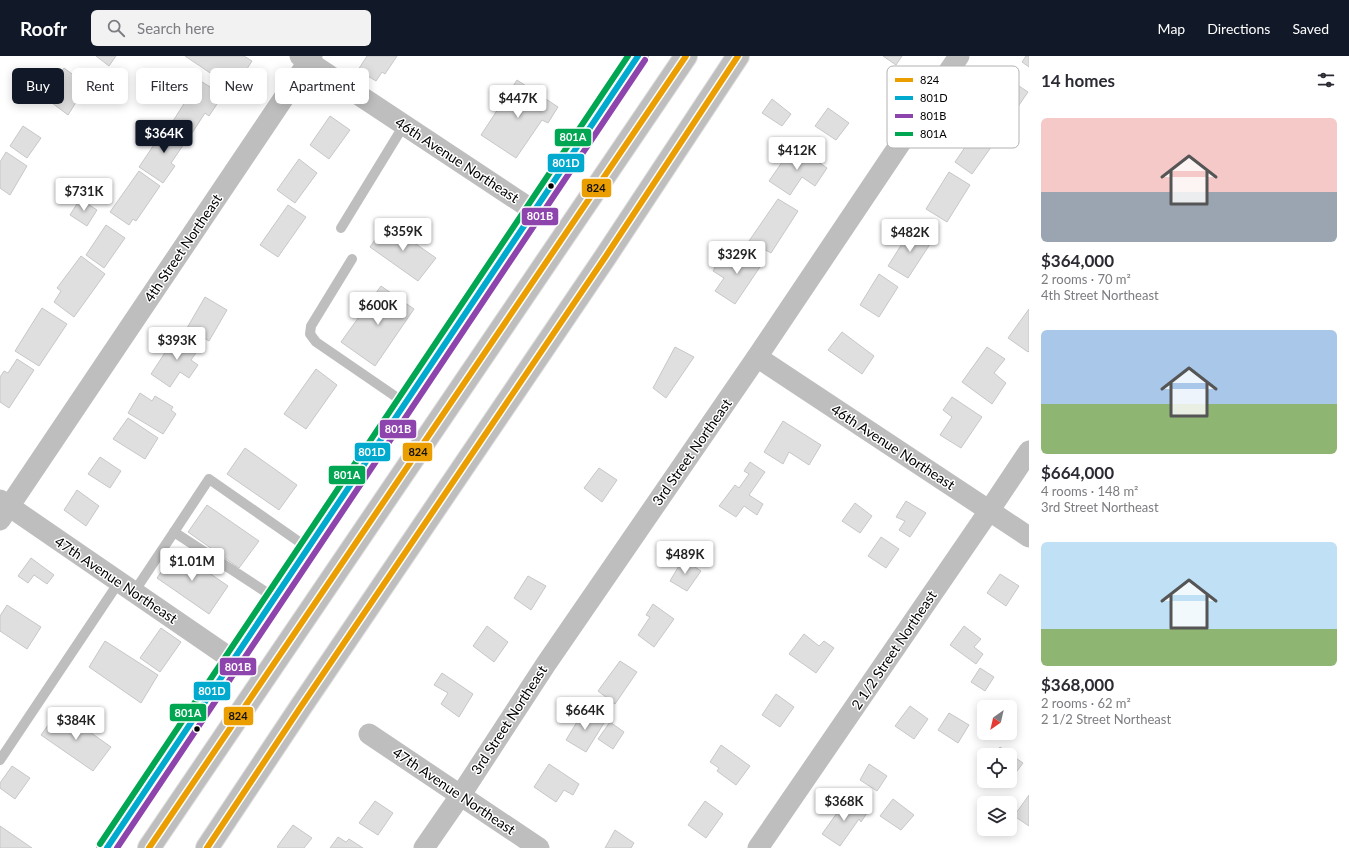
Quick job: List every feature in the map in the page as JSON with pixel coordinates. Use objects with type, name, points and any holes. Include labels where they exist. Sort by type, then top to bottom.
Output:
[{"type":"main road","points":[[107,848],[638,56]]},
{"type":"main road","points":[[149,848],[686,56]]},
{"type":"main road","points":[[207,848],[304,701],[606,256],[738,56]]},
{"type":"street","name":"3rd Street Northeast","points":[[952,66],[959,56]]},
{"type":"street","name":"46th Avenue Northeast","points":[[307,58],[404,125],[534,211]]},
{"type":"street","name":"4th Street Northeast","points":[[3,509],[307,58]]},
{"type":"street","name":"3rd Street Northeast","points":[[424,848],[460,796],[546,664],[757,358],[897,148]]},
{"type":"street","name":"46th Avenue Northeast","points":[[757,358],[1029,537]]},
{"type":"street","name":"2 1/2 Street Northeast","points":[[758,848],[990,511],[1029,451]]},
{"type":"street","name":"47th Avenue Northeast","points":[[3,509],[126,587],[233,660]]},
{"type":"street","name":"47th Avenue Northeast","points":[[369,734],[539,848]]},
{"type":"lane","points":[[341,228],[404,125]]},
{"type":"lane","points":[[352,259],[311,326],[310,334],[316,342],[405,403]]},
{"type":"lane","points":[[0,760],[126,587],[174,532],[209,479],[308,548]]},
{"type":"lane","points":[[174,532],[275,598]]},
{"type":"building","points":[[96,56],[116,56],[109,66]]},
{"type":"building","points":[[185,56],[244,56],[252,61],[248,68],[210,68],[210,73]]},
{"type":"building","points":[[367,56],[397,56],[385,74],[382,72],[376,81],[369,77],[369,68],[359,68]]},
{"type":"building","points":[[883,56],[902,56],[896,65]]},
{"type":"building","points":[[1026,56],[1029,56],[1029,67],[1022,62]]},
{"type":"building","points":[[64,68],[72,74],[72,104],[75,104],[68,115],[53,104],[64,104]]},
{"type":"building","points":[[517,80],[558,107],[548,123],[542,120],[516,158],[481,135]]},
{"type":"building","points":[[202,82],[210,87],[210,104],[217,104],[209,116],[205,113],[192,133],[173,121],[184,104],[202,104]]},
{"type":"building","points":[[1019,86],[1028,92],[1019,105]]},
{"type":"building","points":[[772,99],[791,114],[782,126],[762,113]]},
{"type":"building","points":[[828,108],[849,123],[836,140],[815,126]]},
{"type":"building","points":[[330,116],[350,130],[329,159],[310,145]]},
{"type":"building","points":[[168,124],[188,138],[171,163],[175,166],[163,183],[139,167]]},
{"type":"building","points":[[23,126],[41,138],[27,158],[10,146]]},
{"type":"building","points":[[794,145],[827,168],[815,186],[802,177],[790,195],[769,181]]},
{"type":"building","points":[[964,148],[990,148],[972,174],[955,162]]},
{"type":"building","points":[[6,152],[27,166],[10,195],[0,188],[0,162]]},
{"type":"building","points":[[299,159],[317,173],[295,203],[277,190]]},
{"type":"building","points":[[139,171],[160,186],[136,221],[133,219],[129,225],[110,212]]},
{"type":"building","points":[[949,172],[970,185],[947,222],[926,209]]},
{"type":"building","points":[[80,199],[97,210],[87,226],[70,215]]},
{"type":"building","points":[[778,199],[798,211],[771,253],[749,241]]},
{"type":"building","points":[[288,205],[306,217],[278,257],[260,245]]},
{"type":"building","points":[[386,223],[436,258],[418,281],[370,247]]},
{"type":"building","points":[[106,225],[125,238],[104,268],[86,255]]},
{"type":"building","points":[[912,228],[932,241],[908,278],[888,266]]},
{"type":"building","points":[[745,248],[764,261],[735,304],[715,291],[724,278],[713,271],[721,257],[733,266]]},
{"type":"building","points":[[81,256],[105,274],[74,317],[54,302],[61,291],[57,288]]},
{"type":"building","points":[[879,274],[898,287],[879,317],[860,305]]},
{"type":"building","points":[[381,286],[414,309],[375,366],[341,342]]},
{"type":"building","points":[[205,297],[227,310],[209,341],[187,328]]},
{"type":"building","points":[[42,308],[67,324],[39,366],[15,351]]},
{"type":"building","points":[[1029,309],[1029,351],[1028,352],[1008,338]]},
{"type":"building","points":[[842,332],[874,356],[862,374],[828,350]]},
{"type":"building","points":[[178,333],[200,347],[191,360],[198,365],[189,378],[180,372],[170,387],[151,374]]},
{"type":"building","points":[[675,347],[694,357],[666,398],[653,388]]},
{"type":"building","points":[[987,347],[1005,359],[994,373],[1006,383],[992,404],[962,382]]},
{"type":"building","points":[[17,359],[34,370],[9,408],[0,402],[0,377],[4,371],[8,373]]},
{"type":"building","points":[[316,369],[337,385],[306,429],[284,414]]},
{"type":"building","points":[[140,393],[152,401],[155,396],[173,407],[171,410],[176,414],[163,434],[128,413]]},
{"type":"building","points":[[952,397],[982,417],[961,448],[940,435],[952,417],[943,410]]},
{"type":"building","points":[[128,418],[158,438],[145,459],[113,439]]},
{"type":"building","points":[[783,421],[821,445],[809,465],[789,452],[783,464],[764,452]]},
{"type":"building","points":[[245,448],[297,485],[279,510],[227,474]]},
{"type":"building","points":[[100,457],[121,471],[110,488],[88,474]]},
{"type":"building","points":[[750,462],[765,472],[749,495],[763,504],[757,515],[744,506],[736,517],[719,506],[735,485],[739,488],[749,474],[744,471]]},
{"type":"building","points":[[599,468],[617,480],[602,502],[584,488]]},
{"type":"building","points":[[77,490],[99,506],[86,526],[64,510]]},
{"type":"building","points":[[906,501],[926,513],[910,537],[899,530],[905,521],[896,517]]},
{"type":"building","points":[[855,503],[872,516],[860,533],[842,521]]},
{"type":"building","points":[[207,505],[259,541],[239,568],[188,532]]},
{"type":"building","points":[[881,537],[899,549],[886,568],[868,556]]},
{"type":"building","points":[[176,550],[228,586],[209,614],[157,578]]},
{"type":"building","points":[[31,558],[54,575],[47,584],[34,575],[28,583],[18,576]]},
{"type":"building","points":[[683,559],[701,571],[687,591],[670,581]]},
{"type":"building","points":[[1000,574],[1019,586],[1006,606],[987,593]]},
{"type":"building","points":[[528,576],[546,586],[531,610],[514,598]]},
{"type":"building","points":[[653,604],[674,619],[654,647],[638,635],[650,617],[646,615]]},
{"type":"building","points":[[7,605],[41,627],[27,649],[0,631],[0,616]]},
{"type":"building","points":[[487,626],[508,642],[494,662],[473,646]]},
{"type":"building","points":[[964,626],[981,639],[974,647],[983,654],[976,664],[950,645]]},
{"type":"building","points":[[161,628],[181,642],[160,672],[140,658]]},
{"type":"building","points":[[804,634],[819,646],[824,641],[834,648],[816,673],[789,654]]},
{"type":"building","points":[[105,641],[158,675],[141,703],[89,667]]},
{"type":"building","points":[[620,661],[637,672],[615,704],[598,691]]},
{"type":"building","points":[[980,668],[994,677],[985,691],[971,682]]},
{"type":"building","points":[[442,673],[473,694],[459,717],[441,704],[448,693],[434,685]]},
{"type":"building","points":[[776,694],[794,707],[780,727],[762,715]]},
{"type":"building","points":[[910,706],[928,719],[914,739],[895,726]]},
{"type":"building","points":[[585,709],[604,723],[586,752],[566,740]]},
{"type":"building","points":[[59,710],[111,747],[93,771],[41,735]]},
{"type":"building","points":[[949,713],[969,725],[958,743],[938,730]]},
{"type":"building","points":[[610,722],[624,732],[613,749],[598,739]]},
{"type":"building","points":[[721,745],[750,766],[736,785],[717,771],[719,768],[710,762]]},
{"type":"building","points":[[1017,759],[1023,763],[1017,771]]},
{"type":"building","points":[[549,764],[579,784],[573,795],[564,790],[556,802],[534,787]]},
{"type":"building","points":[[869,764],[887,776],[877,791],[860,780]]},
{"type":"building","points":[[12,766],[30,778],[15,799],[0,788],[0,783]]},
{"type":"building","points":[[1029,795],[1029,826],[1017,818],[1017,812]]},
{"type":"building","points":[[847,799],[867,813],[861,822],[859,819],[840,846],[822,834]]},
{"type":"building","points":[[893,799],[914,815],[901,830],[880,816]]},
{"type":"building","points":[[375,801],[393,813],[378,835],[359,823]]},
{"type":"building","points":[[705,801],[723,814],[706,838],[688,825]]},
{"type":"building","points":[[293,825],[312,838],[304,848],[277,847]]},
{"type":"building","points":[[0,826],[32,848],[0,848]]},
{"type":"building","points":[[615,830],[634,843],[631,848],[605,848]]},
{"type":"building","points":[[338,837],[346,842],[349,839],[363,848],[330,848]]},
{"type":"transit line","name":"801A","points":[[100,844],[628,56]]},
{"type":"transit line","name":"801D","points":[[107,848],[638,56]]},
{"type":"transit line","name":"824","points":[[149,848],[686,56]]},
{"type":"transit line","name":"824","points":[[207,848],[606,256],[738,56]]},
{"type":"transit line","name":"801B","points":[[117,848],[645,60]]}]
